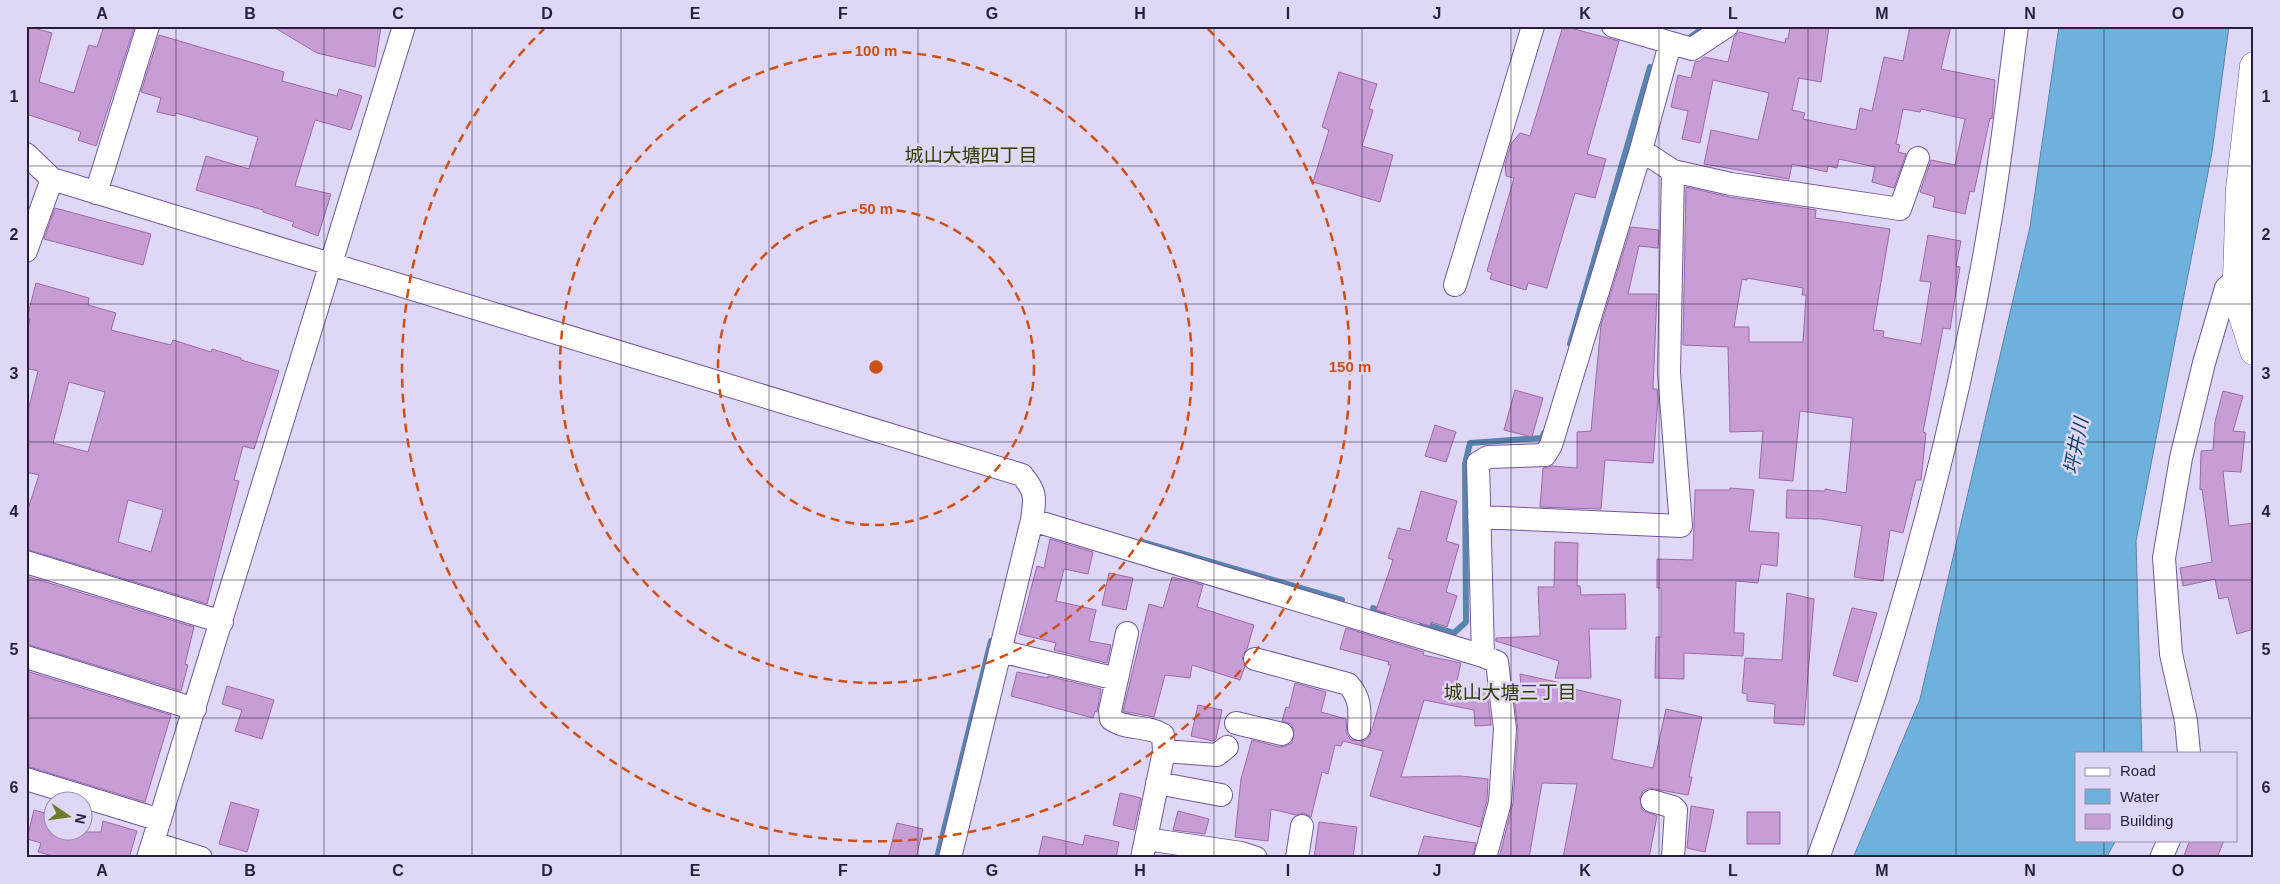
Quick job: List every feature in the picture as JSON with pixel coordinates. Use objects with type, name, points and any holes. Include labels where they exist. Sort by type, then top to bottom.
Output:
[{"type":"main road","points":[[2254,66],[2240,189],[2236,278],[2242,312],[2254,351]]},
{"type":"street","points":[[96,193],[148,26]]},
{"type":"street","points":[[201,858],[150,850],[222,622],[404,26]]},
{"type":"street","points":[[1455,285],[1533,26]]},
{"type":"street","points":[[1613,26],[1692,49],[1727,26]]},
{"type":"street","points":[[1818,858],[1875,697],[1932,490],[1964,359],[1992,210],[2017,26]]},
{"type":"street","points":[[1483,656],[1478,463],[1488,456],[1545,455],[1551,445],[1670,44]]},
{"type":"street","points":[[1640,150],[1672,171],[1732,184],[1900,209],[1918,158]]},
{"type":"street","points":[[26,154],[52,180],[331,263],[1022,475],[1032,487],[1035,498],[1032,520],[950,858]]},
{"type":"street","points":[[1479,517],[1681,526],[1669,373],[1672,171]]},
{"type":"street","points":[[26,252],[52,180]]},
{"type":"street","points":[[2189,752],[2186,721],[2171,654],[2165,595],[2164,558],[2181,458],[2204,363],[2222,297],[2226,288],[2236,278]]},
{"type":"street","points":[[1032,520],[1483,656],[1497,662],[1505,729],[1500,802],[1485,858]]},
{"type":"street","points":[[26,562],[222,622]]},
{"type":"street","points":[[1127,633],[1110,711],[1111,719],[1117,723],[1157,731],[1163,736],[1164,751],[1144,848],[1242,853],[1256,858]]},
{"type":"street","points":[[1000,651],[1117,679]]},
{"type":"street","points":[[26,657],[195,709]]},
{"type":"street","points":[[1255,659],[1348,684],[1357,694],[1360,708],[1359,729]]},
{"type":"street","points":[[1236,723],[1282,734]]},
{"type":"street","points":[[1164,751],[1217,755],[1227,747]]},
{"type":"street","points":[[26,779],[160,820]]},
{"type":"street","points":[[1157,783],[1221,795]]},
{"type":"street","points":[[1652,801],[1673,807],[1676,810],[1673,858]]},
{"type":"street","points":[[1297,858],[1302,826]]},
{"type":"street","points":[[2160,858],[2168,842]]},
{"type":"water","name":"坪井川","points":[[2059,26],[2229,26],[2212,152],[2136,541],[2142,752],[2075,752],[2075,842],[2115,842],[2106,858],[1853,858],[1920,699],[2030,227]]},
{"type":"building","points":[[26,26],[52,33],[39,82],[74,93],[89,45],[97,47],[104,26],[134,28],[96,146],[78,140],[81,132],[26,114]]},
{"type":"building","points":[[272,26],[381,26],[375,67],[317,53]]},
{"type":"building","points":[[1563,26],[1619,41],[1587,154],[1606,159],[1595,198],[1575,193],[1547,288],[1528,283],[1526,290],[1490,279],[1492,273],[1487,271],[1514,178],[1506,176],[1505,164],[1511,144],[1520,133],[1530,136]]},
{"type":"building","points":[[1790,26],[1829,26],[1821,82],[1799,78],[1792,110],[1805,113],[1803,119],[1856,130],[1860,108],[1872,111],[1884,57],[1903,61],[1910,26],[1951,26],[1941,69],[1995,80],[1992,119],[1990,118],[1974,192],[1970,191],[1965,214],[1933,207],[1935,197],[1920,192],[1931,160],[1955,165],[1965,119],[1921,109],[1920,112],[1903,109],[1896,144],[1900,145],[1898,152],[1906,154],[1894,188],[1872,182],[1875,167],[1839,159],[1837,168],[1828,166],[1827,172],[1792,164],[1789,179],[1704,164],[1711,130],[1758,140],[1769,93],[1713,80],[1700,143],[1682,139],[1688,111],[1671,107],[1678,75],[1691,78],[1695,62],[1700,61],[1704,57],[1728,62],[1734,37],[1739,32],[1785,43],[1786,38],[1788,39]]},
{"type":"building","points":[[159,35],[284,72],[282,81],[337,96],[339,89],[362,96],[351,130],[315,120],[295,186],[331,194],[318,236],[292,226],[294,222],[263,212],[263,210],[196,190],[206,156],[249,169],[258,137],[176,113],[175,116],[157,112],[161,98],[141,92]]},
{"type":"building","points":[[1339,72],[1377,84],[1369,109],[1373,110],[1362,146],[1393,155],[1380,202],[1313,182],[1329,130],[1322,127]]},
{"type":"building","points":[[1686,187],[1729,197],[1816,210],[1815,218],[1890,229],[1873,330],[1884,331],[1883,337],[1921,344],[1931,282],[1920,281],[1928,235],[1961,241],[1956,266],[1960,267],[1950,329],[1943,328],[1923,432],[1926,433],[1921,480],[1916,480],[1903,533],[1890,530],[1883,581],[1854,577],[1862,526],[1822,519],[1786,518],[1787,490],[1825,491],[1825,489],[1846,493],[1853,418],[1800,411],[1793,481],[1759,478],[1763,431],[1730,432],[1728,347],[1683,345]],"holes":[[[1747,278],[1803,288],[1802,295],[1806,295],[1803,342],[1749,342],[1749,327],[1734,327],[1742,279],[1747,280]]]},
{"type":"building","points":[[55,208],[151,234],[143,265],[44,239]]},
{"type":"building","points":[[1631,227],[1659,230],[1658,248],[1639,246],[1628,294],[1657,294],[1653,389],[1657,389],[1658,400],[1653,463],[1605,460],[1601,509],[1540,507],[1543,468],[1552,466],[1577,468],[1577,432],[1591,431],[1601,325]]},
{"type":"building","points":[[36,283],[89,298],[88,305],[116,313],[111,330],[171,345],[173,340],[211,352],[212,349],[279,371],[254,449],[243,446],[234,480],[239,481],[207,604],[26,549],[26,515],[39,475],[26,472],[26,419],[38,371],[26,368],[26,338],[30,319],[27,318]],"holes":[[[69,382],[105,392],[88,452],[53,443]],[[128,500],[163,510],[151,552],[118,542]]]},
{"type":"building","points":[[1515,390],[1543,398],[1532,437],[1504,430]]},
{"type":"building","points":[[2223,391],[2243,396],[2233,431],[2245,432],[2241,472],[2223,471],[2229,526],[2254,523],[2254,629],[2237,634],[2228,597],[2219,599],[2215,579],[2183,586],[2180,568],[2212,562],[2202,489],[2200,490],[2201,451],[2213,450],[2215,422]]},
{"type":"building","points":[[1435,425],[1456,432],[1446,462],[1425,456]]},
{"type":"building","points":[[1730,488],[1754,490],[1749,531],[1779,533],[1777,566],[1761,564],[1758,583],[1736,581],[1734,633],[1744,633],[1743,656],[1684,653],[1684,679],[1655,678],[1656,637],[1661,637],[1661,588],[1657,588],[1657,559],[1693,560],[1695,490],[1730,490]]},
{"type":"building","points":[[1421,491],[1457,501],[1446,541],[1459,545],[1446,592],[1457,596],[1447,627],[1431,622],[1430,626],[1376,610],[1393,560],[1388,558],[1398,528],[1410,531]]},
{"type":"building","points":[[1050,539],[1093,552],[1088,574],[1064,569],[1056,601],[1096,610],[1089,641],[1111,645],[1107,663],[1054,650],[1056,643],[1019,634],[1037,566],[1044,568]]},
{"type":"building","points":[[1555,542],[1578,543],[1577,586],[1580,586],[1581,595],[1625,594],[1626,629],[1589,629],[1591,678],[1555,678],[1559,661],[1496,641],[1496,638],[1540,636],[1538,587],[1554,587]]},
{"type":"building","points":[[1109,573],[1133,578],[1126,610],[1102,605]]},
{"type":"building","points":[[26,576],[194,627],[185,664],[188,665],[181,691],[26,644]]},
{"type":"building","points":[[1172,577],[1203,585],[1197,607],[1254,625],[1247,649],[1242,656],[1245,666],[1240,680],[1192,665],[1190,678],[1165,675],[1154,717],[1123,711],[1149,604],[1163,608]]},
{"type":"building","points":[[1787,593],[1814,599],[1804,725],[1774,723],[1775,704],[1747,701],[1747,694],[1742,693],[1745,658],[1782,660]]},
{"type":"building","points":[[1852,608],[1877,613],[1857,682],[1833,675]]},
{"type":"building","points":[[1346,628],[1424,652],[1423,655],[1461,663],[1454,694],[1487,691],[1491,725],[1475,726],[1474,710],[1424,700],[1401,777],[1461,776],[1488,779],[1487,800],[1480,827],[1370,796],[1383,751],[1343,741],[1341,746],[1335,745],[1328,774],[1322,772],[1311,817],[1304,813],[1296,815],[1271,809],[1268,841],[1235,837],[1241,779],[1252,740],[1279,747],[1292,743],[1294,730],[1291,724],[1282,721],[1286,707],[1289,708],[1295,683],[1326,692],[1321,712],[1346,719],[1347,734],[1351,740],[1364,741],[1370,736],[1391,665],[1388,665],[1389,662],[1340,649]]},
{"type":"building","points":[[26,671],[171,715],[145,802],[26,766]]},
{"type":"building","points":[[1017,672],[1048,678],[1048,676],[1101,689],[1097,712],[1095,711],[1093,718],[1011,696]]},
{"type":"building","points":[[1520,674],[1561,683],[1561,686],[1621,700],[1612,759],[1653,768],[1666,709],[1702,717],[1689,777],[1692,777],[1688,795],[1649,788],[1643,791],[1640,797],[1642,810],[1657,816],[1649,858],[1563,858],[1577,784],[1542,783],[1529,858],[1499,858],[1513,803],[1518,730],[1513,689],[1521,688]]},
{"type":"building","points":[[227,686],[274,700],[262,739],[235,731],[242,710],[222,704]]},
{"type":"building","points":[[1198,705],[1222,710],[1216,739],[1213,741],[1191,736]]},
{"type":"building","points":[[1120,793],[1141,798],[1134,830],[1113,825]]},
{"type":"building","points":[[231,802],[259,810],[247,852],[219,844]]},
{"type":"building","points":[[1691,806],[1714,810],[1705,852],[1687,848]]},
{"type":"building","points":[[34,810],[42,812],[42,842],[92,842],[92,832],[101,832],[103,821],[137,831],[129,858],[61,858],[38,852],[41,843],[27,839]]},
{"type":"building","points":[[1178,811],[1209,819],[1205,834],[1173,830]]},
{"type":"building","points":[[1747,812],[1780,812],[1780,844],[1747,844]]},
{"type":"building","points":[[1319,822],[1357,827],[1353,858],[1314,858]]},
{"type":"building","points":[[897,823],[923,829],[916,858],[888,858]]},
{"type":"building","points":[[1085,835],[1119,842],[1116,858],[1038,858],[1043,836],[1083,845]]},
{"type":"building","points":[[1424,836],[1476,843],[1472,858],[1417,858]]},
{"type":"building","points":[[2189,842],[2223,842],[2217,858],[2183,858]]},
{"type":"waterway","points":[[1692,36],[1706,26]]},
{"type":"waterway","points":[[1570,344],[1650,67]]},
{"type":"waterway","points":[[1422,623],[1454,633],[1466,622],[1465,464],[1470,443],[1542,438],[1544,433]]},
{"type":"waterway","points":[[1142,542],[1342,600]]},
{"type":"waterway","points":[[1373,608],[1384,612]]},
{"type":"waterway","points":[[937,858],[991,641]]},
{"type":"district","name":"城山大塘四丁目","points":[[971,155]]},
{"type":"district","name":"城山大塘三丁目","points":[[1510,692]]}]
